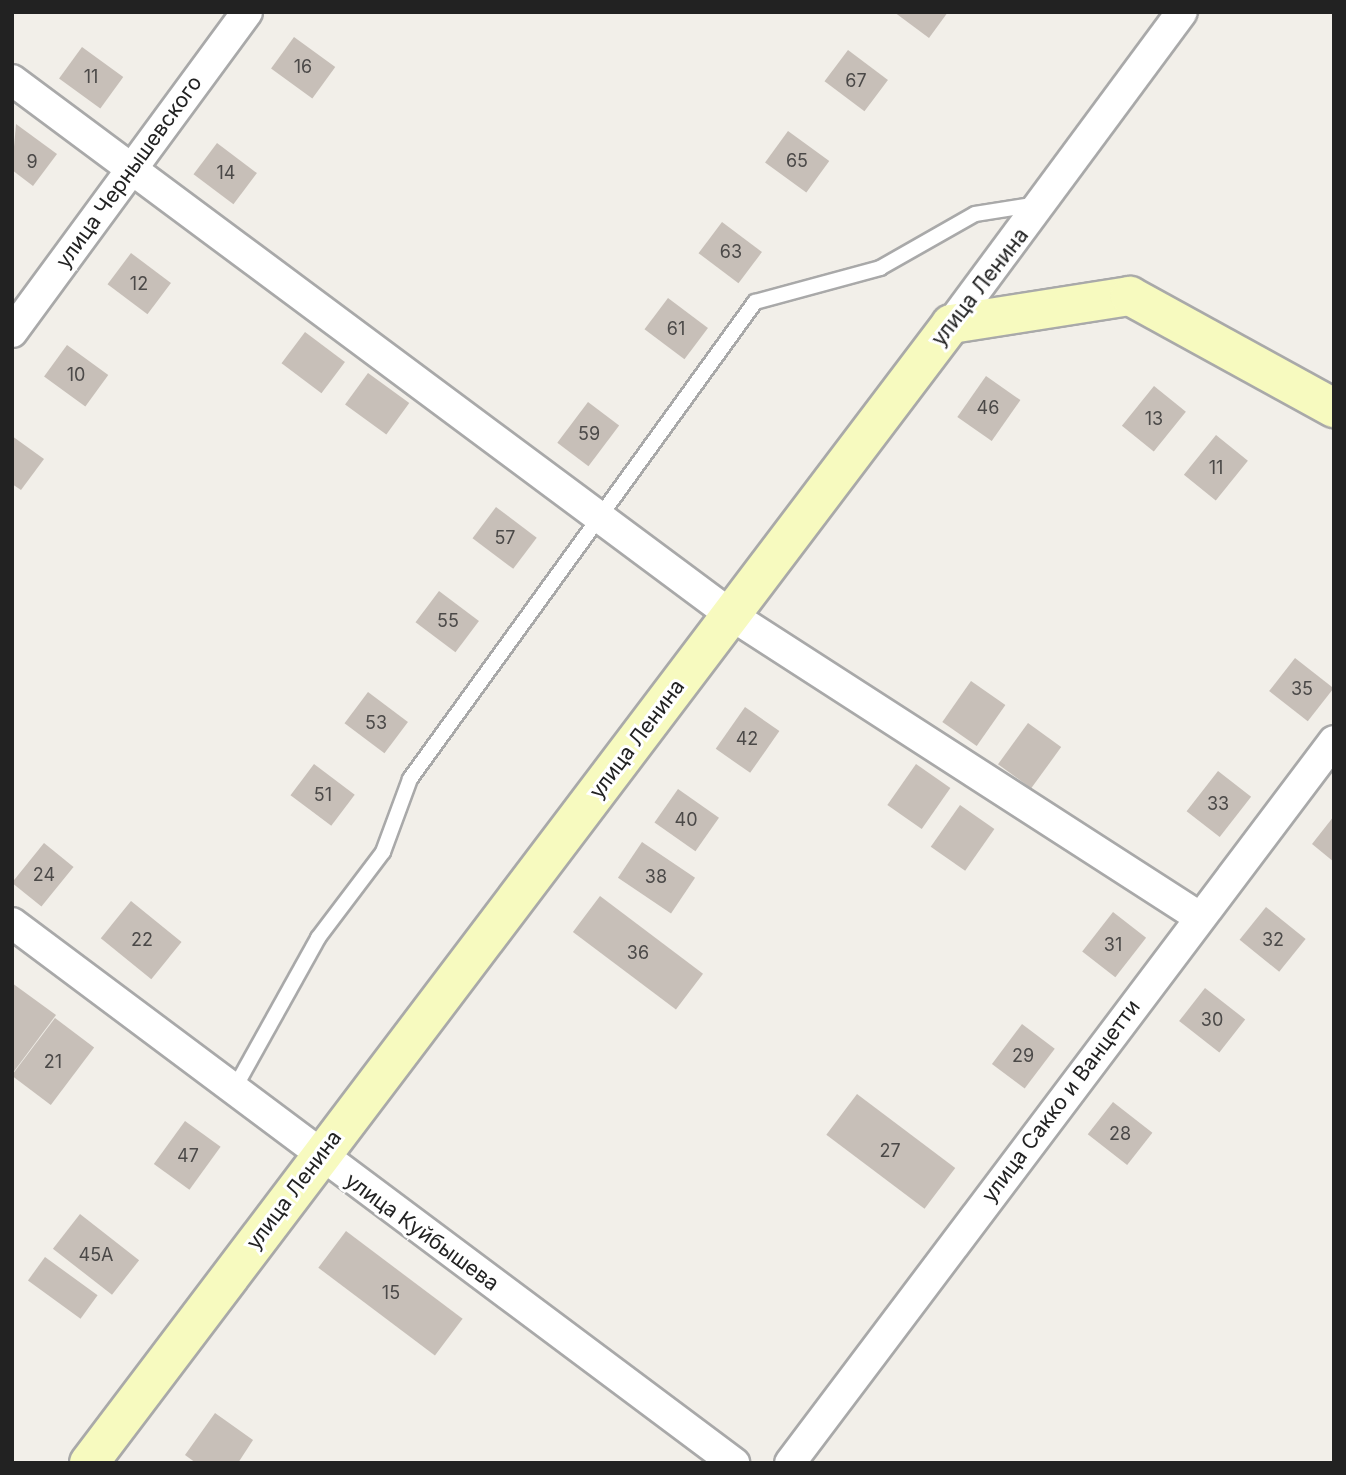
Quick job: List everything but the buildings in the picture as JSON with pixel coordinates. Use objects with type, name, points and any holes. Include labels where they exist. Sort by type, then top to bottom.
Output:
[{"type":"main road","points":[[951,324],[1130,296],[1334,408]]},
{"type":"main road","name":"улица Ленина","points":[[89,1463],[951,324]]},
{"type":"street","name":"улица Чернышевского","points":[[12,332],[247,12]]},
{"type":"street","name":"улица Ленина","points":[[951,324],[1045,203],[1182,12]]},
{"type":"street","points":[[12,80],[731,615],[1199,917]]},
{"type":"street","name":"улица Сакко и Ванцетти","points":[[790,1463],[1334,741]]},
{"type":"street","name":"улица Куйбышева","points":[[12,923],[233,1091],[734,1463]]},
{"type":"lane","points":[[233,1091],[318,938],[383,852],[410,779],[596,516],[755,302],[880,268],[975,214],[1045,203]]}]
